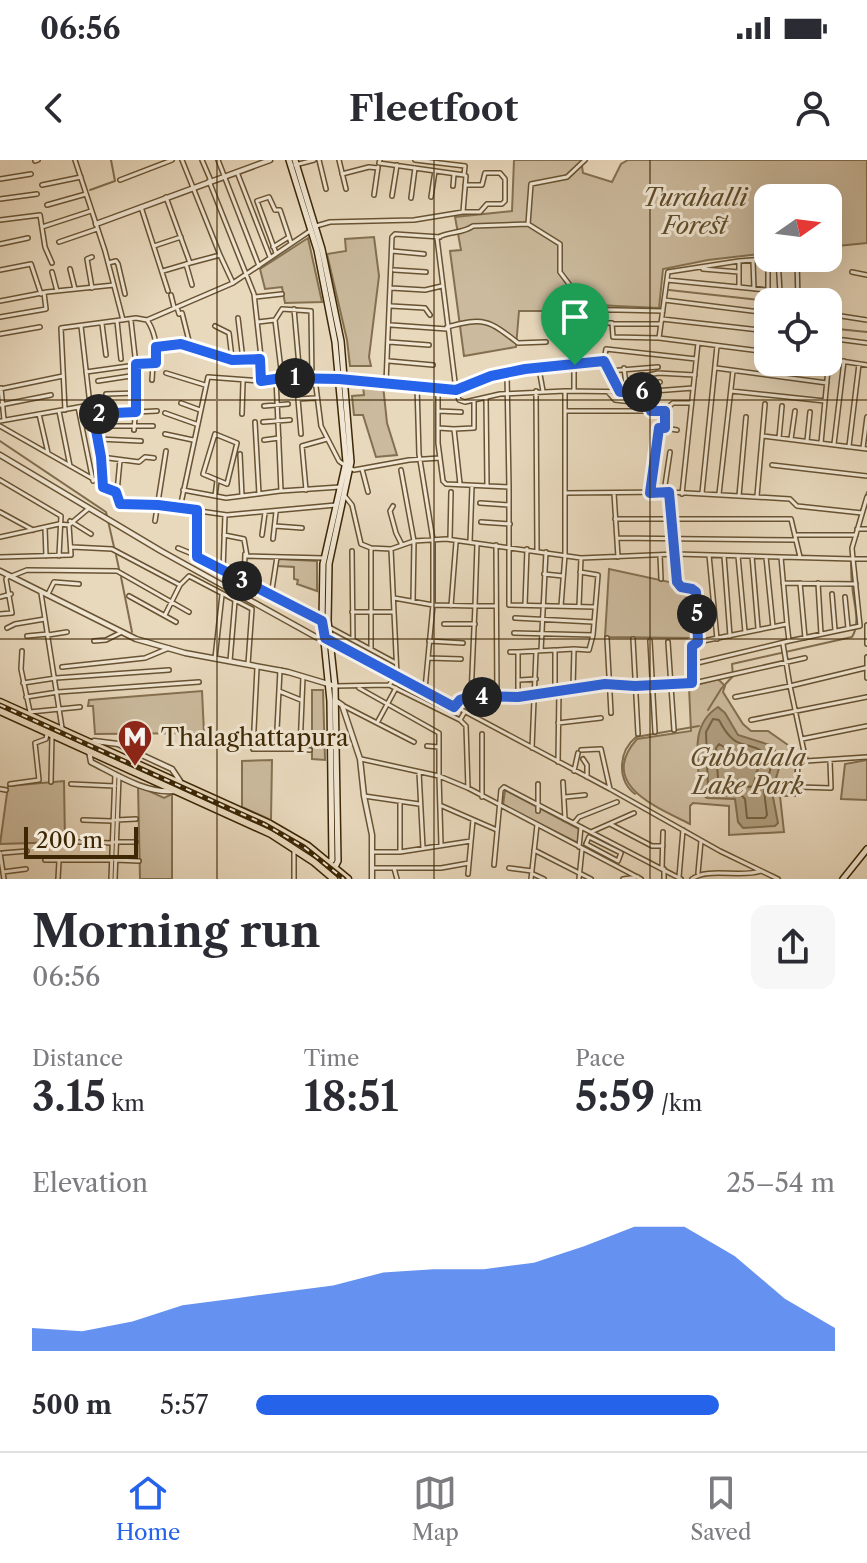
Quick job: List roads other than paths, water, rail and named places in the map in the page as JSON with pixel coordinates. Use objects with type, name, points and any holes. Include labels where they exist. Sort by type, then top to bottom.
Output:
[{"type":"highway","points":[[0,702],[30,714],[177,791],[263,830],[324,869],[329,878]]},
{"type":"highway","points":[[0,711],[50,734],[185,785],[270,824],[308,846],[348,879]]},
{"type":"highway","points":[[185,785],[185,794]]},
{"type":"main road","points":[[293,163],[314,228],[342,380],[348,467],[329,555],[328,639],[333,701],[332,865],[329,878]]},
{"type":"main road","points":[[328,639],[322,621],[324,558],[340,487],[348,467]]},
{"type":"main road","points":[[845,879],[867,851]]},
{"type":"main road","points":[[324,869],[332,865]]},
{"type":"street","points":[[75,160],[123,320]]},
{"type":"street","points":[[120,180],[172,160]]},
{"type":"street","points":[[182,160],[233,283]]},
{"type":"street","points":[[202,160],[255,297],[261,381]]},
{"type":"street","points":[[218,160],[259,266]]},
{"type":"street","points":[[59,242],[166,197],[270,160]]},
{"type":"street","points":[[293,163],[316,160],[326,189]]},
{"type":"street","points":[[339,160],[346,189]]},
{"type":"street","points":[[415,160],[465,166],[463,212]]},
{"type":"street","points":[[528,224],[531,184],[567,177],[585,160]]},
{"type":"street","points":[[342,174],[379,164],[464,175]]},
{"type":"street","points":[[374,195],[379,164]]},
{"type":"street","points":[[392,196],[397,165]]},
{"type":"street","points":[[411,198],[415,168]]},
{"type":"street","points":[[431,197],[435,171]]},
{"type":"street","points":[[237,172],[270,258]]},
{"type":"street","points":[[65,410],[61,328],[130,319],[147,320],[201,299],[247,275],[314,228],[330,222],[435,218],[480,212],[487,204],[502,204],[505,201],[505,179],[500,173],[485,173],[482,185],[465,185]]},
{"type":"street","points":[[0,179],[31,174]]},
{"type":"street","points":[[453,186],[454,174]]},
{"type":"street","points":[[42,185],[81,177]]},
{"type":"street","points":[[0,199],[37,194]]},
{"type":"street","points":[[47,205],[86,194]]},
{"type":"street","points":[[166,197],[181,237],[192,285]]},
{"type":"street","points":[[276,253],[257,201],[270,198],[275,210],[280,210],[291,243]]},
{"type":"street","points":[[141,207],[175,307],[179,314],[182,313],[190,345]]},
{"type":"street","points":[[42,227],[91,211]]},
{"type":"street","points":[[0,220],[39,215],[52,263]]},
{"type":"street","points":[[386,383],[392,237],[395,234],[440,237],[467,231],[473,226],[528,224],[560,244],[560,272],[569,284],[574,309],[574,391]]},
{"type":"street","points":[[153,246],[181,237]]},
{"type":"street","points":[[273,247],[289,237]]},
{"type":"street","points":[[440,237],[437,238],[437,249],[459,400],[474,401],[507,393],[536,391],[646,392],[693,388]]},
{"type":"street","points":[[0,244],[28,238]]},
{"type":"street","points":[[392,251],[424,254]]},
{"type":"street","points":[[162,271],[220,255]]},
{"type":"street","points":[[92,257],[87,259],[92,288]]},
{"type":"street","points":[[659,338],[668,272],[753,260],[754,289],[667,280]]},
{"type":"street","points":[[739,261],[739,287]]},
{"type":"street","points":[[108,263],[118,264],[125,294]]},
{"type":"street","points":[[0,270],[31,264],[46,309],[0,317]]},
{"type":"street","points":[[695,268],[739,272]]},
{"type":"street","points":[[70,269],[75,290]]},
{"type":"street","points":[[392,270],[426,272]]},
{"type":"street","points":[[52,272],[57,291]]},
{"type":"street","points":[[852,272],[867,275]]},
{"type":"street","points":[[0,301],[114,285]]},
{"type":"street","points":[[391,288],[425,290],[442,286]]},
{"type":"street","points":[[255,297],[282,294]]},
{"type":"street","points":[[664,300],[754,311]]},
{"type":"street","points":[[391,306],[425,308],[430,315]]},
{"type":"street","points":[[596,308],[598,323],[662,322],[754,330]]},
{"type":"street","points":[[294,309],[300,378]]},
{"type":"street","points":[[574,309],[663,311]]},
{"type":"street","points":[[281,491],[275,320],[280,310],[311,311],[319,421],[339,461],[348,467],[362,469],[440,458]]},
{"type":"street","points":[[842,316],[867,320]]},
{"type":"street","points":[[238,318],[243,360]]},
{"type":"street","points":[[130,319],[137,375],[134,427]]},
{"type":"street","points":[[147,320],[156,347],[157,361],[153,364],[152,380]]},
{"type":"street","points":[[257,322],[275,320]]},
{"type":"street","points":[[117,321],[121,359]]},
{"type":"street","points":[[390,325],[447,328],[465,322],[494,323],[518,343],[546,342]]},
{"type":"street","points":[[101,323],[106,355]]},
{"type":"street","points":[[612,324],[613,337],[659,338],[754,350]]},
{"type":"street","points":[[81,326],[103,487]]},
{"type":"street","points":[[215,326],[229,333],[232,360]]},
{"type":"street","points":[[0,334],[40,327]]},
{"type":"street","points":[[842,340],[867,343]]},
{"type":"street","points":[[389,342],[429,345]]},
{"type":"street","points":[[682,494],[698,343]]},
{"type":"street","points":[[156,347],[190,345],[232,360],[260,359]]},
{"type":"street","points":[[702,495],[717,346]]},
{"type":"street","points":[[620,392],[609,371],[604,352],[613,349],[696,359]]},
{"type":"street","points":[[388,361],[433,365]]},
{"type":"street","points":[[834,444],[844,361],[867,365]]},
{"type":"street","points":[[180,508],[209,376],[243,381],[279,378],[342,380],[456,390],[471,386],[482,378],[507,373],[615,363]]},
{"type":"street","points":[[86,372],[153,364]]},
{"type":"street","points":[[849,446],[859,364]]},
{"type":"street","points":[[609,371],[658,367]]},
{"type":"street","points":[[624,368],[627,392]]},
{"type":"street","points":[[715,368],[827,383]]},
{"type":"street","points":[[539,369],[543,391]]},
{"type":"street","points":[[719,495],[733,371]]},
{"type":"street","points":[[166,373],[205,385]]},
{"type":"street","points":[[507,373],[509,605],[595,607]]},
{"type":"street","points":[[636,376],[658,373],[695,375]]},
{"type":"street","points":[[98,381],[137,375]]},
{"type":"street","points":[[1,422],[1,388],[63,376]]},
{"type":"street","points":[[644,376],[643,385],[651,411]]},
{"type":"street","points":[[821,443],[828,376]]},
{"type":"street","points":[[242,414],[243,381]]},
{"type":"street","points":[[643,385],[660,382]]},
{"type":"street","points":[[417,386],[420,459],[433,540],[433,605],[425,691]]},
{"type":"street","points":[[438,388],[443,481],[446,484],[509,487]]},
{"type":"street","points":[[536,391],[537,550]]},
{"type":"street","points":[[561,606],[565,555],[565,391]]},
{"type":"street","points":[[731,391],[825,401]]},
{"type":"street","points":[[608,392],[615,400],[649,404]]},
{"type":"street","points":[[106,394],[137,393]]},
{"type":"street","points":[[1,404],[51,395]]},
{"type":"street","points":[[301,434],[298,399],[316,398]]},
{"type":"street","points":[[486,398],[487,485]]},
{"type":"street","points":[[438,428],[474,428],[474,401]]},
{"type":"street","points":[[181,403],[200,410]]},
{"type":"street","points":[[565,411],[640,412],[665,410],[673,403],[692,403]]},
{"type":"street","points":[[264,406],[288,404]]},
{"type":"street","points":[[640,404],[640,412]]},
{"type":"street","points":[[757,496],[765,404]]},
{"type":"street","points":[[1,422],[90,405]]},
{"type":"street","points":[[779,438],[782,406]]},
{"type":"street","points":[[78,407],[93,481]]},
{"type":"street","points":[[665,410],[665,428]]},
{"type":"street","points":[[59,411],[70,467]]},
{"type":"street","points":[[93,414],[157,411]]},
{"type":"street","points":[[438,411],[461,412]]},
{"type":"street","points":[[791,439],[795,411]]},
{"type":"street","points":[[807,441],[810,412]]},
{"type":"street","points":[[165,413],[196,424]]},
{"type":"street","points":[[39,414],[48,454]]},
{"type":"street","points":[[739,496],[746,417]]},
{"type":"street","points":[[763,436],[865,448],[867,417]]},
{"type":"street","points":[[263,422],[290,420]]},
{"type":"street","points":[[1,422],[48,454],[117,493]]},
{"type":"street","points":[[255,422],[259,494]]},
{"type":"street","points":[[113,426],[153,426]]},
{"type":"street","points":[[454,429],[460,484]]},
{"type":"street","points":[[650,493],[658,429],[677,430]]},
{"type":"street","points":[[165,434],[193,440]]},
{"type":"street","points":[[215,434],[237,443],[228,483],[217,481],[203,474],[215,434]]},
{"type":"street","points":[[264,440],[279,438]]},
{"type":"street","points":[[98,439],[141,441]]},
{"type":"street","points":[[306,490],[302,446],[327,439]]},
{"type":"street","points":[[155,521],[166,451]]},
{"type":"street","points":[[670,452],[667,492],[673,518],[679,585],[696,592],[698,642]]},
{"type":"street","points":[[240,454],[242,496]]},
{"type":"street","points":[[0,455],[108,521],[316,637],[328,639],[397,675],[701,841],[778,879]]},
{"type":"street","points":[[101,457],[139,462],[145,457],[154,458]]},
{"type":"street","points":[[120,460],[117,493],[120,504],[158,505],[225,515],[336,505]]},
{"type":"street","points":[[772,465],[867,476]]},
{"type":"street","points":[[362,469],[368,492]]},
{"type":"street","points":[[401,470],[414,541],[413,601]]},
{"type":"street","points":[[0,480],[59,514],[59,556]]},
{"type":"street","points":[[215,496],[217,481]]},
{"type":"street","points":[[470,542],[472,485]]},
{"type":"street","points":[[183,490],[215,496],[242,496],[340,487]]},
{"type":"street","points":[[450,539],[451,492]]},
{"type":"street","points":[[564,493],[667,492],[757,496],[790,499],[804,508],[862,512]]},
{"type":"street","points":[[614,493],[618,557]]},
{"type":"street","points":[[344,495],[352,505],[359,541],[371,548],[391,549],[414,541],[450,539],[581,558],[676,554],[867,559]]},
{"type":"street","points":[[867,497],[852,548],[867,644]]},
{"type":"street","points":[[480,503],[509,505]]},
{"type":"street","points":[[393,506],[390,511],[393,526],[402,545]]},
{"type":"street","points":[[0,537],[70,523],[88,509]]},
{"type":"street","points":[[195,555],[197,510]]},
{"type":"street","points":[[0,512],[33,530]]},
{"type":"street","points":[[273,539],[276,512]]},
{"type":"street","points":[[262,535],[265,513]]},
{"type":"street","points":[[223,570],[225,515]]},
{"type":"street","points":[[615,519],[789,519],[800,557]]},
{"type":"street","points":[[481,522],[510,524]]},
{"type":"street","points":[[70,523],[91,534]]},
{"type":"street","points":[[0,557],[71,555],[70,523]]},
{"type":"street","points":[[275,526],[302,528]]},
{"type":"street","points":[[45,528],[46,556]]},
{"type":"street","points":[[857,529],[867,529]]},
{"type":"street","points":[[224,535],[244,539],[244,582]]},
{"type":"street","points":[[617,538],[856,535]]},
{"type":"street","points":[[451,606],[456,540]]},
{"type":"street","points":[[471,696],[477,543]]},
{"type":"street","points":[[496,545],[497,697]]},
{"type":"street","points":[[72,547],[112,549],[180,585]]},
{"type":"street","points":[[178,548],[322,621]]},
{"type":"street","points":[[371,548],[371,649]]},
{"type":"street","points":[[389,685],[397,675],[391,549]]},
{"type":"street","points":[[525,605],[527,549]]},
{"type":"street","points":[[352,551],[353,640]]},
{"type":"street","points":[[532,749],[546,552]]},
{"type":"street","points":[[245,554],[324,558]]},
{"type":"street","points":[[660,555],[661,579]]},
{"type":"street","points":[[709,555],[717,639]]},
{"type":"street","points":[[724,556],[730,636]]},
{"type":"street","points":[[738,556],[745,633]]},
{"type":"street","points":[[752,556],[758,630]]},
{"type":"street","points":[[271,596],[277,557]]},
{"type":"street","points":[[766,557],[773,627]]},
{"type":"street","points":[[781,557],[789,641]]},
{"type":"street","points":[[579,606],[581,558]]},
{"type":"street","points":[[0,614],[12,613],[6,579],[27,570],[117,571],[189,612]]},
{"type":"street","points":[[0,571],[136,639],[280,670],[332,685],[389,685],[396,688],[460,720],[467,729],[468,788]]},
{"type":"street","points":[[510,652],[589,650],[598,575],[580,572]]},
{"type":"street","points":[[544,574],[563,576]]},
{"type":"street","points":[[201,583],[206,575]]},
{"type":"street","points":[[165,615],[188,576],[252,609],[248,664]]},
{"type":"street","points":[[48,594],[54,582],[79,584]]},
{"type":"street","points":[[783,583],[856,584]]},
{"type":"street","points":[[800,583],[805,638]]},
{"type":"street","points":[[818,583],[821,634]]},
{"type":"street","points":[[40,589],[61,710],[61,730]]},
{"type":"street","points":[[0,597],[10,594]]},
{"type":"street","points":[[832,594],[835,631]]},
{"type":"street","points":[[215,658],[222,595]]},
{"type":"street","points":[[129,596],[176,622]]},
{"type":"street","points":[[845,597],[848,628]]},
{"type":"street","points":[[394,598],[433,605],[495,606]]},
{"type":"street","points":[[230,661],[235,601]]},
{"type":"street","points":[[352,612],[394,612]]},
{"type":"street","points":[[515,618],[593,622]]},
{"type":"street","points":[[7,628],[45,619]]},
{"type":"street","points":[[211,622],[218,623]]},
{"type":"street","points":[[444,624],[475,624]]},
{"type":"street","points":[[692,683],[692,646],[698,642],[787,624]]},
{"type":"street","points":[[693,664],[864,625]]},
{"type":"street","points":[[329,627],[396,663]]},
{"type":"street","points":[[27,636],[67,632]]},
{"type":"street","points":[[94,641],[106,640],[122,632]]},
{"type":"street","points":[[514,633],[593,635]]},
{"type":"street","points":[[607,638],[611,713]]},
{"type":"street","points":[[633,639],[638,734]]},
{"type":"street","points":[[429,641],[463,643]]},
{"type":"street","points":[[650,641],[655,732]]},
{"type":"street","points":[[668,642],[674,730]]},
{"type":"street","points":[[783,643],[806,761],[867,757]]},
{"type":"street","points":[[62,667],[145,658],[169,648]]},
{"type":"street","points":[[573,688],[574,649]]},
{"type":"street","points":[[555,650],[558,762]]},
{"type":"street","points":[[22,651],[23,683],[30,714],[80,707]]},
{"type":"street","points":[[518,652],[518,697]]},
{"type":"street","points":[[735,697],[866,674],[867,657]]},
{"type":"street","points":[[428,658],[461,659]]},
{"type":"street","points":[[454,707],[460,700],[471,696],[518,697],[609,685],[692,683],[805,658]]},
{"type":"street","points":[[80,676],[81,664]]},
{"type":"street","points":[[253,749],[257,665]]},
{"type":"street","points":[[23,683],[169,670]]},
{"type":"street","points":[[276,749],[280,670]]},
{"type":"street","points":[[300,749],[303,677]]},
{"type":"street","points":[[518,680],[536,679]]},
{"type":"street","points":[[26,697],[199,682]]},
{"type":"street","points":[[356,686],[439,733],[441,845]]},
{"type":"street","points":[[377,723],[396,688]]},
{"type":"street","points":[[279,691],[301,700]]},
{"type":"street","points":[[751,720],[867,697]]},
{"type":"street","points":[[333,701],[414,742]]},
{"type":"street","points":[[342,705],[360,759],[364,796],[371,822],[372,879]]},
{"type":"street","points":[[460,720],[464,712]]},
{"type":"street","points":[[558,723],[601,718]]},
{"type":"street","points":[[51,725],[51,782]]},
{"type":"street","points":[[802,739],[867,726]]},
{"type":"street","points":[[10,784],[39,780],[35,743],[50,734]]},
{"type":"street","points":[[482,734],[482,797]]},
{"type":"street","points":[[427,746],[439,747]]},
{"type":"street","points":[[90,747],[91,762],[158,792],[177,791]]},
{"type":"street","points":[[243,749],[310,750]]},
{"type":"street","points":[[574,771],[579,752],[601,749],[610,789]]},
{"type":"street","points":[[805,754],[798,761],[798,786],[831,788]]},
{"type":"street","points":[[360,759],[419,770],[468,788],[639,878]]},
{"type":"street","points":[[583,759],[587,765],[587,777]]},
{"type":"street","points":[[830,761],[831,796]]},
{"type":"street","points":[[419,770],[423,848]]},
{"type":"street","points":[[114,821],[117,775]]},
{"type":"street","points":[[113,879],[117,775]]},
{"type":"street","points":[[563,782],[565,819]]},
{"type":"street","points":[[71,784],[115,786]]},
{"type":"street","points":[[538,784],[538,811]]},
{"type":"street","points":[[494,865],[501,790],[504,787],[680,878],[683,830]]},
{"type":"street","points":[[564,798],[585,795]]},
{"type":"street","points":[[364,796],[420,804]]},
{"type":"street","points":[[400,801],[400,852]]},
{"type":"street","points":[[574,823],[579,817],[617,802]]},
{"type":"street","points":[[440,805],[497,830]]},
{"type":"street","points":[[591,832],[634,813]]},
{"type":"street","points":[[83,820],[136,819]]},
{"type":"street","points":[[468,874],[473,820]]},
{"type":"street","points":[[610,824],[652,846],[663,846]]},
{"type":"street","points":[[531,879],[537,825]]},
{"type":"street","points":[[579,877],[581,827]]},
{"type":"street","points":[[663,832],[664,879]]},
{"type":"street","points":[[589,837],[621,853],[618,861],[607,855],[586,844],[589,837]]},
{"type":"street","points":[[372,852],[400,852],[471,841]]},
{"type":"street","points":[[698,875],[701,841]]},
{"type":"street","points":[[79,842],[136,842]]},
{"type":"street","points":[[294,848],[294,879]]},
{"type":"street","points":[[534,850],[579,877],[591,879]]},
{"type":"street","points":[[4,879],[1,853],[27,851]]},
{"type":"street","points":[[605,860],[607,855]]},
{"type":"street","points":[[45,860],[139,861]]},
{"type":"street","points":[[58,879],[59,861]]},
{"type":"street","points":[[372,868],[441,868],[469,863]]},
{"type":"street","points":[[394,868],[397,879]]},
{"type":"street","points":[[509,868],[532,872],[544,879]]},
{"type":"street","points":[[3,872],[26,869]]},
{"type":"street","points":[[692,879],[698,875],[747,875],[761,871]]},
{"type":"street","points":[[623,879],[639,878]]},
{"type":"water","points":[[718,707],[738,735],[770,745],[777,753],[779,768],[772,792],[778,823],[775,826],[743,828],[738,822],[735,799],[707,798],[700,793],[699,734],[702,724]]},
{"type":"waterway","points":[[90,190],[115,181],[111,160]]},
{"type":"waterway","points":[[669,290],[754,299]]},
{"type":"waterway","points":[[842,329],[867,332]]},
{"type":"waterway","points":[[0,441],[106,512],[114,547]]},
{"type":"waterway","points":[[708,710],[733,676],[732,664],[852,637],[856,621],[851,578],[852,552],[867,492]]},
{"type":"waterway","points":[[116,555],[119,569]]},
{"type":"waterway","points":[[121,577],[132,632]]},
{"type":"waterway","points":[[635,794],[625,781],[622,766],[630,743],[636,737],[699,726]]},
{"type":"railway","points":[[0,705],[264,824],[304,847],[344,879]]},
{"type":"place","name":"Thalaghattapura","points":[[135,768]]},
{"type":"park label","name":"Turahalli Forest","points":[[695,211]]},
{"type":"park label","name":"Gubbalala Lake Park","points":[[748,771]]}]
